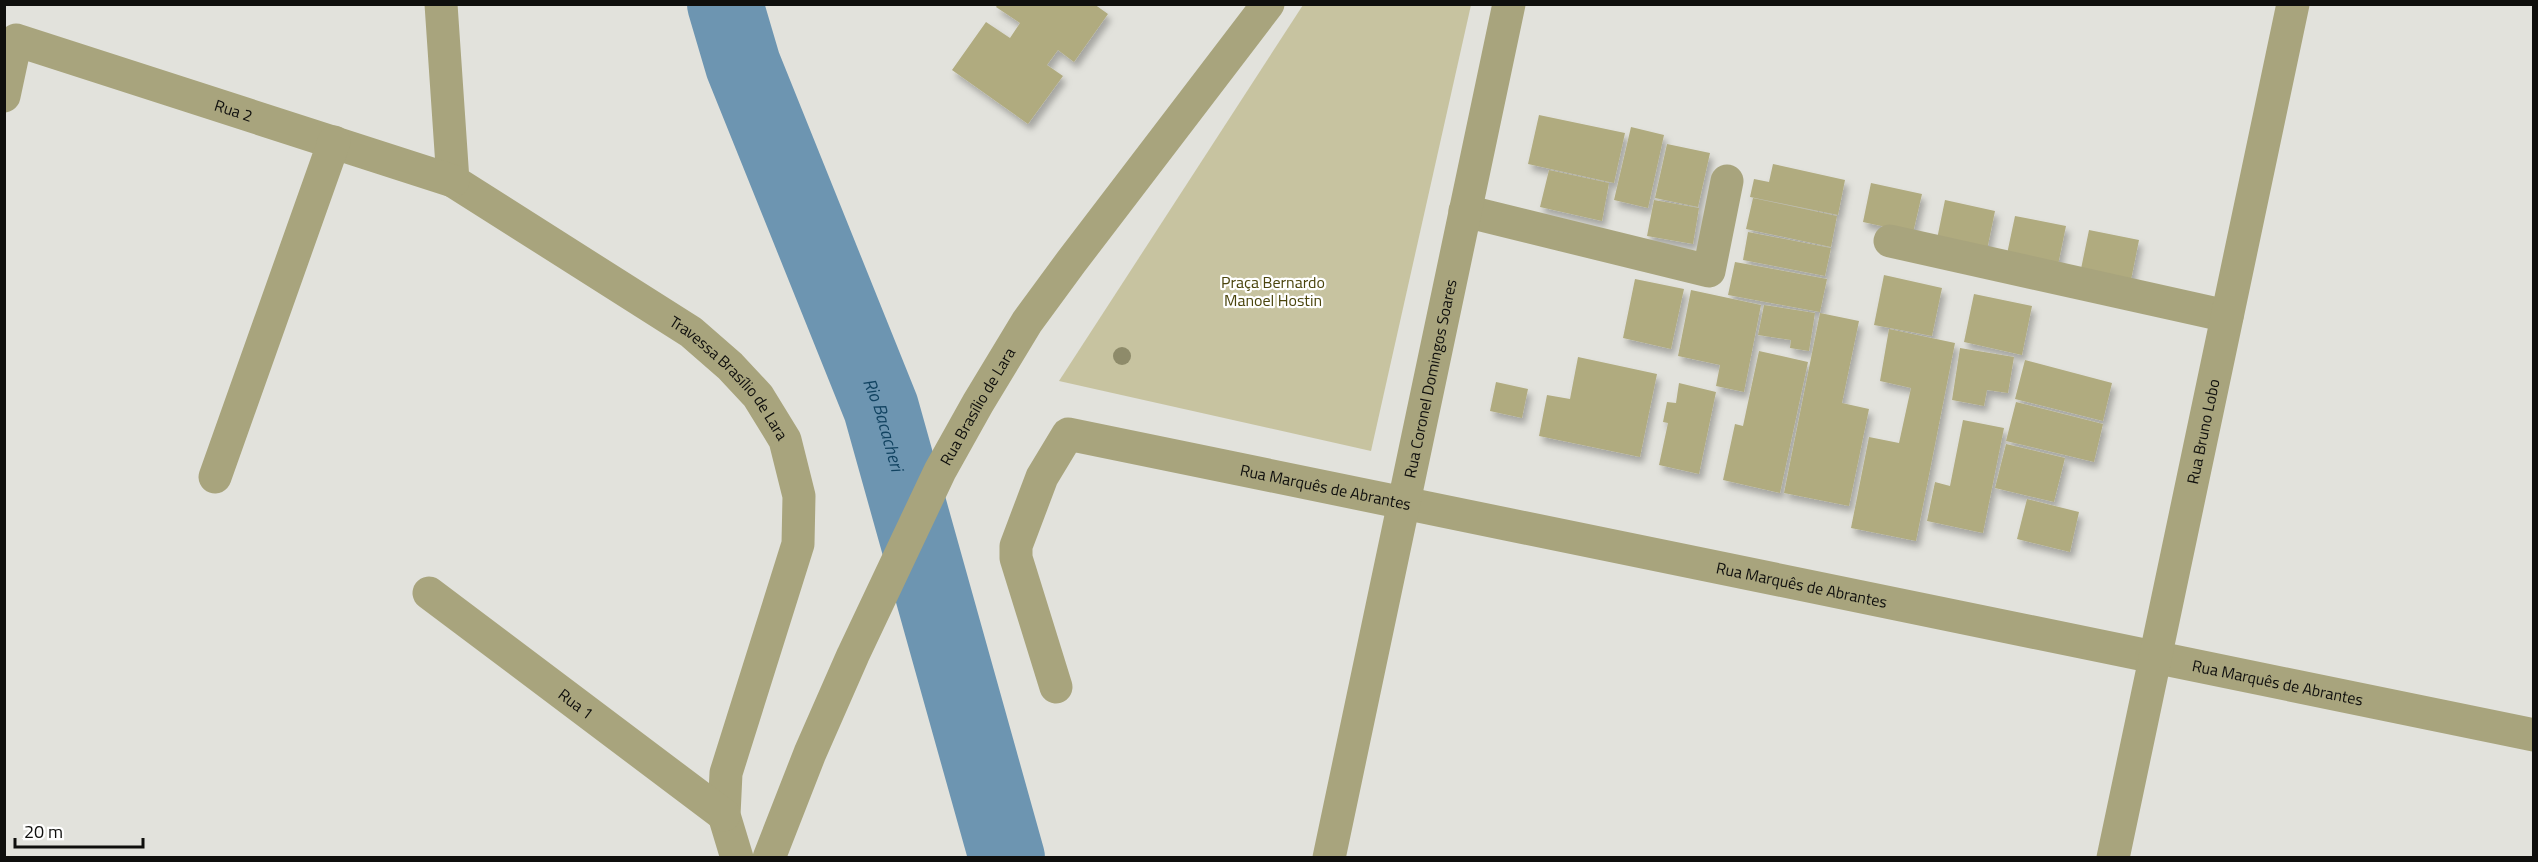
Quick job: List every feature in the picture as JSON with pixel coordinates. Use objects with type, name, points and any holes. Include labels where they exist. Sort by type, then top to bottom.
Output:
[{"type":"street","points":[[441,4],[453,181]]},
{"type":"street","name":"Rua Brasílio de Lara","points":[[769,858],[806,763],[853,655],[940,471],[978,404],[1027,322],[1268,4]]},
{"type":"street","name":"Rua Coronel Domingos Soares","points":[[1329,858],[1509,4]]},
{"type":"street","name":"Rua Bruno Lobo","points":[[2113,858],[2293,4]]},
{"type":"street","name":"Rua 2","points":[[4,96],[16,40],[453,181]]},
{"type":"street","points":[[215,477],[334,142]]},
{"type":"street","name":"Travessa Brasílio de Lara","points":[[453,181],[691,333],[730,366],[758,396],[785,440],[799,496],[798,544],[726,773],[724,815],[736,858]]},
{"type":"street","points":[[1465,212],[1709,271],[1727,181]]},
{"type":"street","points":[[1890,241],[2227,316]]},
{"type":"street","name":"Rua Marquês de Abrantes","points":[[1056,687],[1016,558],[1016,546],[1042,477],[1068,434],[2534,735]]},
{"type":"street","name":"Rua 1","points":[[429,593],[724,815]]},
{"type":"green space","name":"Praça Bernardo Manoel Hostin","points":[[1303,5],[1471,5],[1371,451],[1059,381]]},
{"type":"building","points":[[998,4],[1094,4],[1108,14],[1074,62],[1058,50],[1047,65],[1063,76],[1028,124],[952,70],[986,22],[1010,38],[1020,23],[996,7]]},
{"type":"building","points":[[1539,115],[1625,133],[1614,183],[1528,164]]},
{"type":"building","points":[[1631,127],[1664,135],[1648,208],[1614,200]]},
{"type":"building","points":[[1667,144],[1710,153],[1698,207],[1655,198]]},
{"type":"building","points":[[1773,164],[1845,180],[1838,215],[1750,197],[1754,179],[1769,182]]},
{"type":"building","points":[[1549,170],[1609,183],[1602,221],[1540,207]]},
{"type":"building","points":[[1871,183],[1922,194],[1913,233],[1863,222]]},
{"type":"building","points":[[1753,198],[1837,216],[1831,247],[1746,229]]},
{"type":"building","points":[[1654,200],[1699,208],[1693,244],[1647,236]]},
{"type":"building","points":[[1945,200],[1995,211],[1987,250],[1937,239]]},
{"type":"building","points":[[2015,216],[2066,226],[2058,265],[2007,254]]},
{"type":"building","points":[[2089,230],[2139,240],[2131,280],[2081,269]]},
{"type":"building","points":[[1748,232],[1831,248],[1825,276],[1743,260]]},
{"type":"building","points":[[1735,262],[1827,279],[1820,312],[1728,295]]},
{"type":"building","points":[[1884,275],[1942,288],[1932,336],[1874,325]]},
{"type":"building","points":[[1635,279],[1684,289],[1671,349],[1623,338]]},
{"type":"building","points":[[1691,290],[1761,305],[1744,392],[1716,386],[1720,365],[1678,356]]},
{"type":"building","points":[[1974,294],[2032,306],[2022,355],[1964,342]]},
{"type":"building","points":[[1764,305],[1815,313],[1809,351],[1790,348],[1791,340],[1758,335]]},
{"type":"building","points":[[1820,313],[1859,321],[1842,403],[1869,409],[1849,506],[1784,493]]},
{"type":"building","points":[[1889,329],[1955,343],[1916,541],[1851,528],[1869,437],[1899,443],[1911,388],[1880,381]]},
{"type":"building","points":[[1960,348],[2014,357],[2008,393],[1987,390],[1984,406],[1952,400]]},
{"type":"building","points":[[1759,351],[1808,362],[1780,493],[1723,480],[1735,424],[1743,426]]},
{"type":"building","points":[[1578,357],[1657,374],[1640,457],[1539,436],[1547,395],[1570,399]]},
{"type":"building","points":[[2025,360],[2112,383],[2103,421],[2015,399]]},
{"type":"building","points":[[1496,382],[1528,389],[1522,418],[1490,411]]},
{"type":"building","points":[[1679,383],[1716,392],[1699,474],[1659,465],[1668,423],[1663,422],[1667,402],[1676,403]]},
{"type":"building","points":[[2016,402],[2103,424],[2094,462],[2006,441]]},
{"type":"building","points":[[1963,420],[2004,428],[1983,533],[1927,521],[1935,482],[1950,486]]},
{"type":"building","points":[[2006,444],[2065,458],[2054,502],[1995,488]]},
{"type":"building","points":[[2027,499],[2079,512],[2070,552],[2017,539]]},
{"type":"waterway","name":"Rio Bacacheri","points":[[725,4],[743,65],[881,408],[1007,858]]}]
